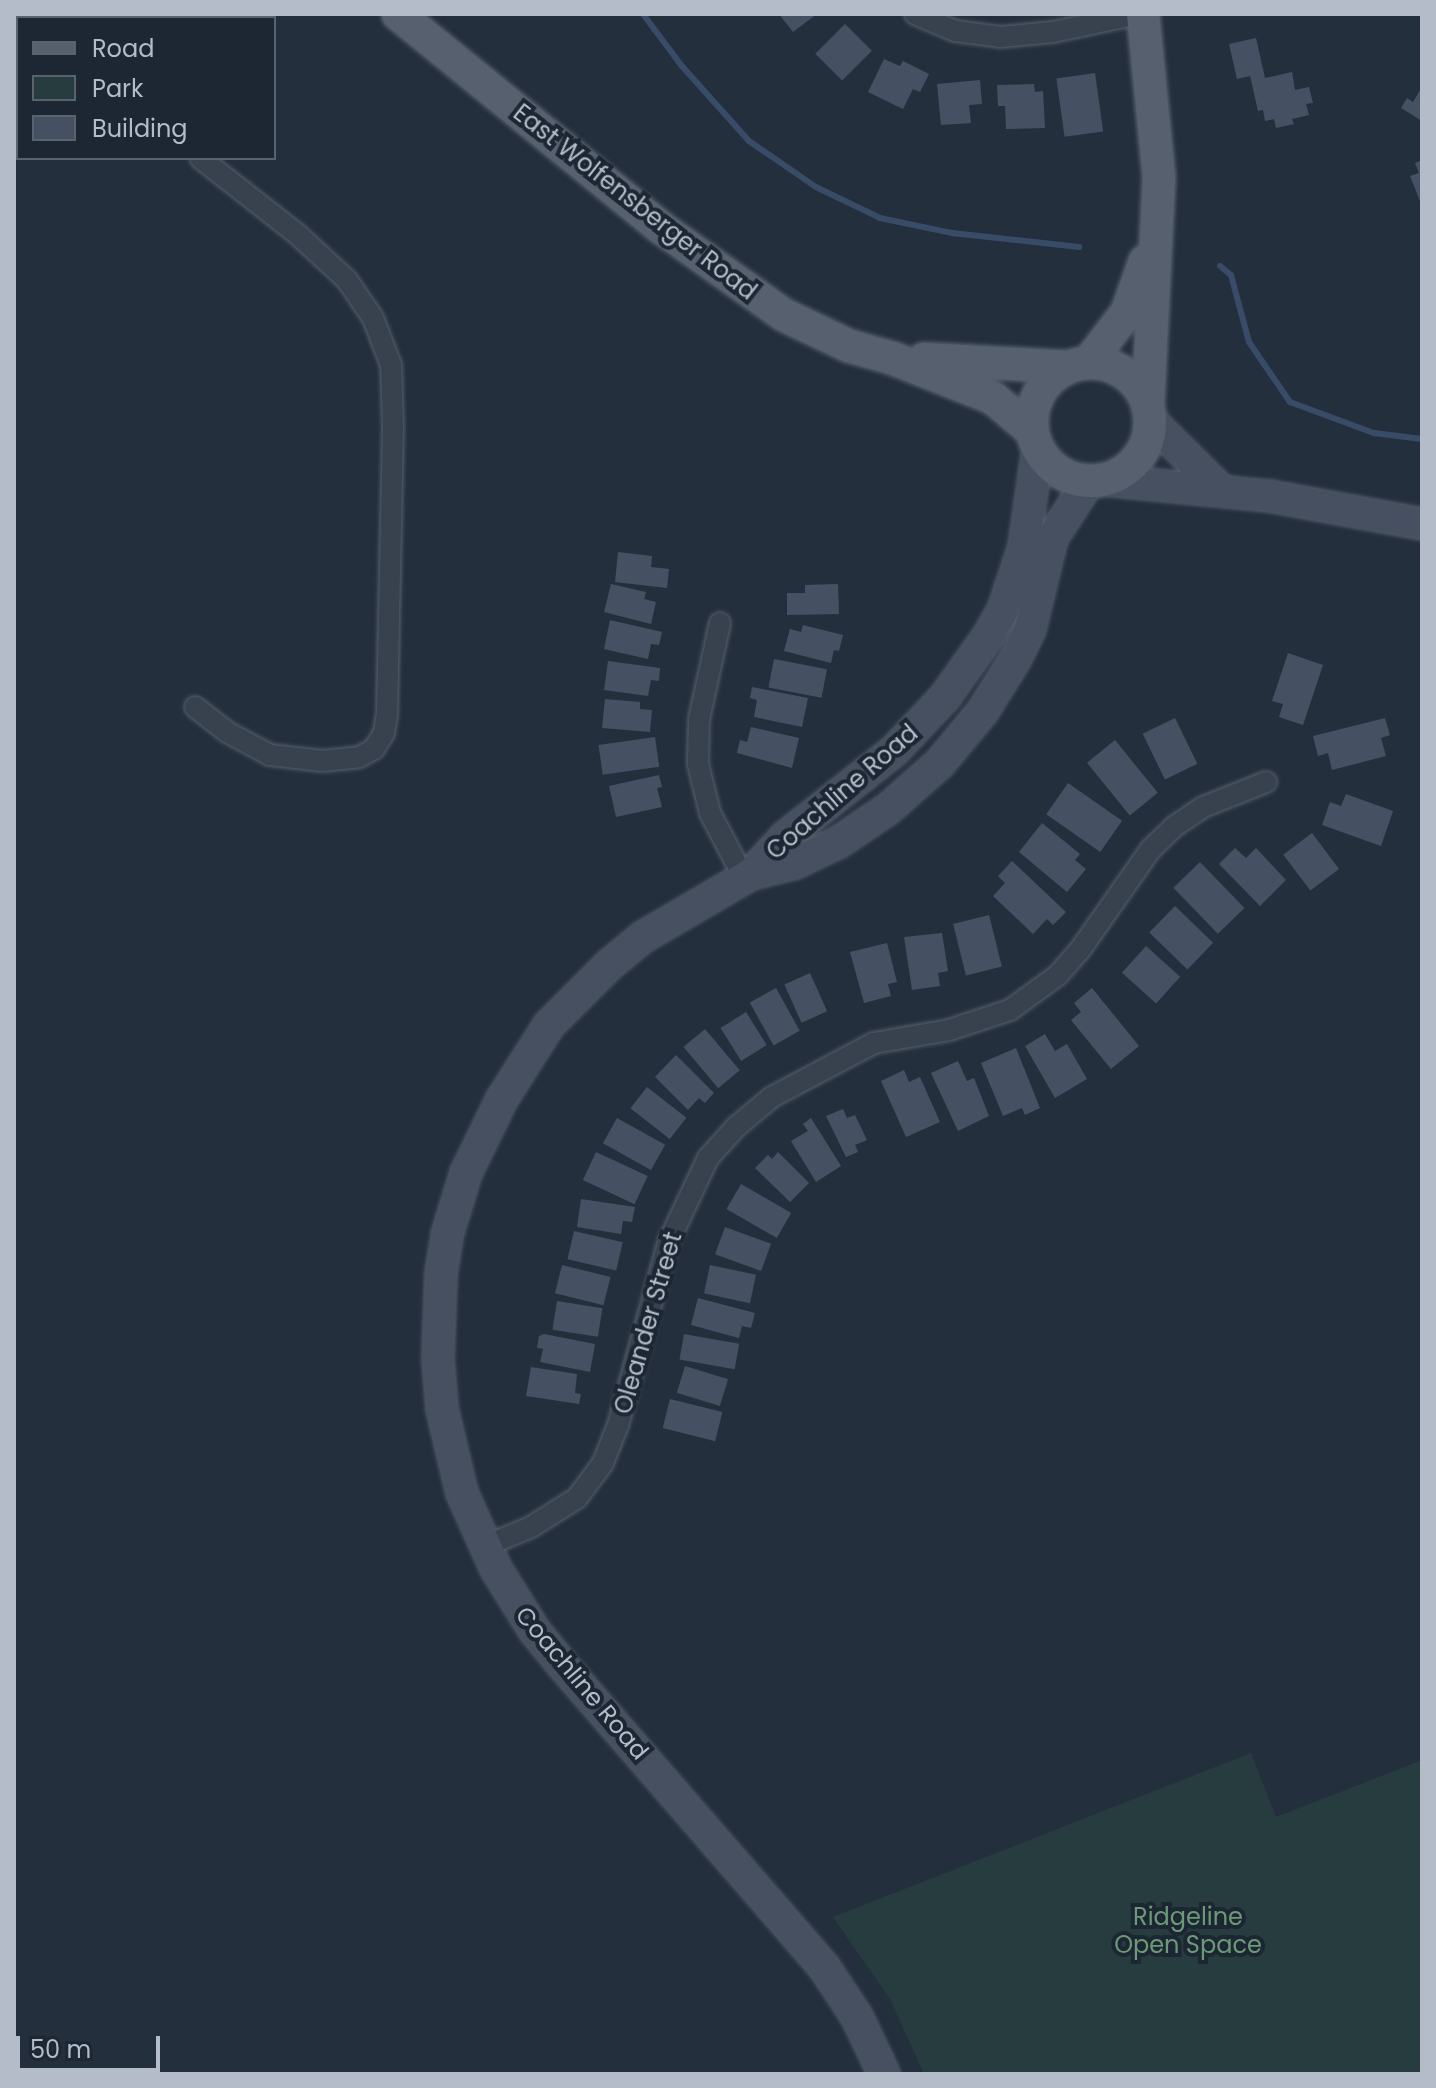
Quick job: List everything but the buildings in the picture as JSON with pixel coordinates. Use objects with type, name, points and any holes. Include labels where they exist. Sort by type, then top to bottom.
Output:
[{"type":"main road","name":"East Wolfensberger Road","points":[[398,14],[660,227],[784,315],[849,346],[892,358],[993,398],[1035,440]]},
{"type":"main road","points":[[1097,480],[1118,475],[1138,458],[1149,433],[1158,151],[1141,14]]},
{"type":"main road","points":[[1157,228],[1127,312],[1078,365],[1052,377],[1039,393],[1033,411],[1035,440],[1059,472],[1097,480],[1220,489],[1422,524]]},
{"type":"main road","name":"East Wolfensberger Road","points":[[892,358],[1078,365]]},
{"type":"main road","points":[[1078,365],[1114,367],[1126,374],[1143,395],[1149,414],[1220,489]]},
{"type":"main road","name":"Coachline Road","points":[[747,876],[785,837],[895,750],[945,697],[987,638],[1003,610],[1024,547],[1035,440]]},
{"type":"main road","name":"Coachline Road","points":[[884,2074],[857,2017],[824,1967],[560,1662],[515,1601],[485,1546],[451,1455],[438,1359],[441,1274],[447,1235],[466,1173],[523,1061],[578,994],[643,937],[747,876],[795,863],[861,829],[916,786],[963,737],[1016,658],[1030,629],[1052,538],[1097,480]]},
{"type":"street","points":[[915,14],[955,31],[1001,37],[1025,37],[1141,14]]},
{"type":"street","points":[[195,707],[227,732],[270,755],[323,761],[359,757],[374,749],[384,733],[387,714],[393,427],[391,365],[373,318],[347,280],[297,234],[203,160]]},
{"type":"street","points":[[720,623],[699,719],[698,764],[710,813],[747,876]]},
{"type":"street","name":"Oleander Street","points":[[485,1546],[531,1527],[577,1498],[603,1463],[618,1425],[668,1243],[708,1158],[736,1127],[772,1097],[874,1043],[949,1030],[1010,1010],[1065,967],[1151,849],[1175,826],[1203,807],[1266,782]]},
{"type":"green space","name":"Ridgeline Open Space","points":[[1251,1753],[1276,1817],[1422,1760],[1422,2074],[924,2074],[890,1999],[833,1917]]},
{"type":"waterway","points":[[643,14],[681,65],[749,141],[816,187],[880,218],[952,233],[1079,247]]},
{"type":"waterway","points":[[1220,266],[1231,275],[1249,342],[1290,402],[1374,433],[1422,439]]}]
